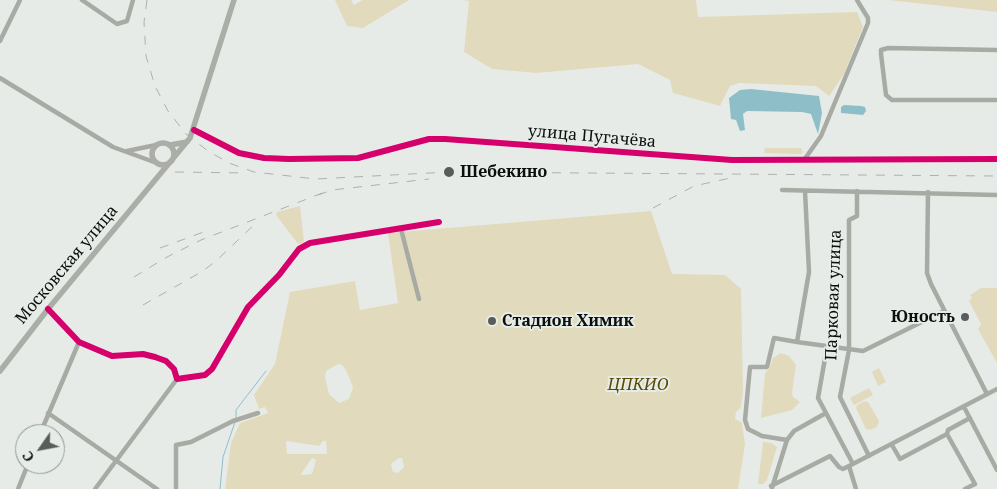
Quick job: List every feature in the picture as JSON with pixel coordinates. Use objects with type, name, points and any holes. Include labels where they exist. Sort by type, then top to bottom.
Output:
[{"type":"main road","name":"Московская улица","points":[[0,371],[187,142],[194,130],[234,0]]},
{"type":"main road","points":[[158,179],[158,170],[151,153],[156,145],[187,142]]},
{"type":"main road","points":[[154,162],[165,166],[172,162],[174,153],[170,145]]},
{"type":"street","points":[[0,41],[20,0]]},
{"type":"street","points":[[82,0],[117,24],[127,21],[133,0]]},
{"type":"street","points":[[804,160],[821,136],[868,23],[868,18],[857,0]]},
{"type":"street","points":[[997,50],[888,48],[881,50],[886,95],[892,100],[997,100]]},
{"type":"street","points":[[0,78],[113,147],[154,162]]},
{"type":"street","name":"улица Пугачёва","points":[[194,130],[239,153],[264,158],[358,158],[429,139],[671,157],[804,160],[997,158]]},
{"type":"street","points":[[125,151],[156,145]]},
{"type":"street","points":[[782,190],[997,195]]},
{"type":"street","points":[[797,342],[810,272],[805,191]]},
{"type":"street","name":"Парковая улица","points":[[857,191],[857,216],[849,220],[849,350],[840,397],[869,456]]},
{"type":"street","points":[[928,192],[928,272],[944,311],[987,394]]},
{"type":"street","points":[[95,489],[177,379],[208,373],[248,307],[279,276],[299,249],[310,243],[439,222]]},
{"type":"street","points":[[401,229],[419,299]]},
{"type":"street","points":[[48,310],[79,342],[112,356],[143,354],[155,357],[166,362],[174,370],[177,379]]},
{"type":"street","points":[[787,440],[762,436],[748,429],[744,420],[750,367],[767,367],[774,338],[864,351],[944,311]]},
{"type":"street","points":[[44,424],[79,342]]},
{"type":"street","points":[[827,347],[818,398],[851,465],[856,489]]},
{"type":"street","points":[[772,488],[830,456],[839,467],[843,468],[851,465],[997,389]]},
{"type":"street","points":[[964,406],[997,470]]},
{"type":"street","points":[[48,413],[157,489]]},
{"type":"street","points":[[176,489],[176,445],[191,442],[258,413]]},
{"type":"street","points":[[772,488],[787,440],[794,431],[826,413]]},
{"type":"street","points":[[892,445],[900,459],[947,434],[948,430],[970,418]]},
{"type":"street","points":[[947,434],[975,484],[965,489]]},
{"type":"street","points":[[18,489],[24,474]]},
{"type":"green space","points":[[335,0],[351,0],[354,5],[363,0],[409,0],[363,28],[347,26]]},
{"type":"green space","points":[[462,0],[696,0],[698,17],[857,12],[863,27],[844,74],[829,96],[816,86],[739,83],[730,86],[720,106],[673,93],[670,80],[638,64],[536,73],[492,69],[464,52],[469,1]]},
{"type":"green space","points":[[888,0],[997,0],[997,12]]},
{"type":"green space","points":[[765,148],[801,148],[803,152],[801,154],[764,153]]},
{"type":"green space","points":[[300,206],[304,242],[298,244],[276,215],[277,212]]},
{"type":"green space","name":"ЦПКИО","points":[[651,211],[672,274],[725,275],[741,289],[743,391],[741,407],[736,412],[735,419],[742,423],[745,444],[738,489],[225,489],[231,443],[240,423],[268,413],[265,407],[259,409],[254,395],[275,364],[290,292],[355,281],[360,310],[398,303],[388,233]],"holes":[[[338,364],[342,365],[353,387],[349,399],[339,403],[329,394],[325,377],[326,371]],[[286,441],[319,446],[323,441],[326,441],[327,454],[287,454]],[[312,458],[316,460],[312,474],[301,474]],[[402,458],[404,467],[398,473],[393,472],[391,464]]]},
{"type":"green space","points":[[981,288],[997,288],[997,363],[978,329],[981,324],[969,301],[972,298],[970,295]]},
{"type":"green space","points":[[781,353],[789,356],[796,365],[792,393],[793,397],[800,402],[792,410],[761,418],[765,373],[769,369],[773,358]]},
{"type":"green space","points":[[879,368],[886,382],[878,386],[872,372]]},
{"type":"green space","points":[[869,388],[873,395],[854,405],[850,398]]},
{"type":"green space","points":[[865,401],[868,402],[879,421],[877,427],[870,430],[866,429],[856,408],[857,405]]},
{"type":"green space","points":[[763,442],[771,443],[777,447],[767,480],[763,484],[758,484]]},
{"type":"water","points":[[751,89],[819,96],[822,113],[818,134],[811,114],[802,112],[747,111],[743,114],[745,130],[740,131],[736,120],[731,119],[729,98],[740,90]]},
{"type":"water","points":[[844,105],[865,107],[866,111],[863,115],[841,113],[841,107]]},
{"type":"waterway","points":[[236,418],[236,410],[266,371]]},
{"type":"waterway","points":[[220,489],[223,457],[235,422]]},
{"type":"railway","points":[[147,0],[144,22],[146,56],[155,86],[168,111],[186,134],[208,151],[229,163],[254,172],[316,179],[449,172],[997,176]]},
{"type":"railway","points":[[175,172],[247,173]]},
{"type":"railway","points":[[653,208],[694,186],[735,177]]},
{"type":"railway","points":[[318,195],[332,190],[429,179]]},
{"type":"railway","points":[[134,277],[167,257],[201,240],[325,192]]},
{"type":"railway","points":[[143,305],[203,271],[257,222]]},
{"type":"railway","points":[[160,248],[209,230]]},
{"type":"cycle path","points":[[194,130],[239,153],[264,158],[289,159],[358,158],[429,139],[732,160],[997,159]]},
{"type":"cycle path","points":[[48,309],[79,342],[112,356],[143,354],[155,357],[166,361],[174,369],[177,379],[205,375],[212,369],[248,307],[279,275],[299,249],[310,243],[439,222]]},
{"type":"place","name":"Шебекино","points":[[449,172]]},
{"type":"place","name":"Юность","points":[[965,317]]},
{"type":"place","name":"Стадион Химик","points":[[492,321]]}]
